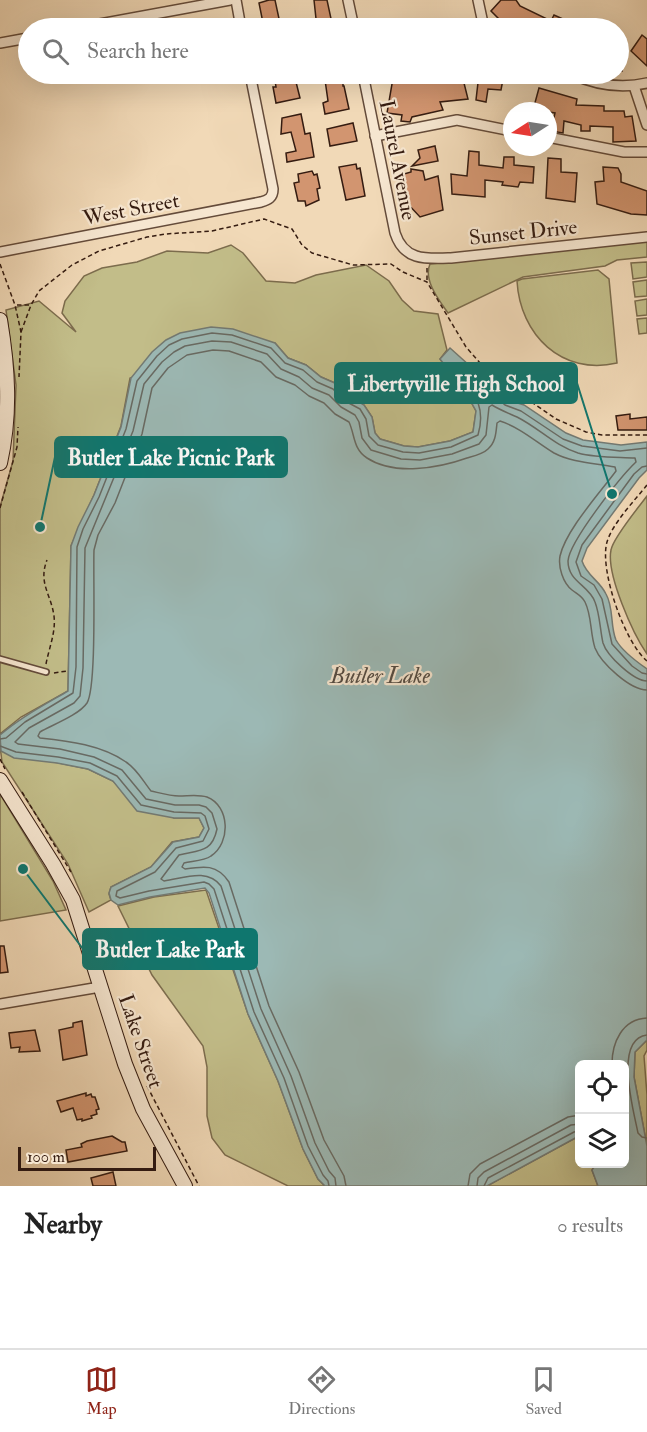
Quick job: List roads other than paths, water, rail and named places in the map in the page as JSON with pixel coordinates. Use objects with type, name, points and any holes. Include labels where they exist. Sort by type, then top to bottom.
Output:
[{"type":"street","points":[[132,18],[230,0]]},
{"type":"street","points":[[236,0],[239,18]]},
{"type":"street","points":[[348,0],[352,18]]},
{"type":"street","points":[[478,0],[482,18]]},
{"type":"street","points":[[0,43],[18,40]]},
{"type":"street","points":[[605,84],[615,87],[647,83]]},
{"type":"street","name":"West Street","points":[[0,252],[269,199],[273,194],[273,189],[252,84]]},
{"type":"street","name":"Laurel Avenue","points":[[365,84],[394,233],[405,250]]},
{"type":"street","points":[[634,86],[647,125]]},
{"type":"street","points":[[375,136],[457,120],[503,129]]},
{"type":"street","points":[[557,139],[624,152],[647,152]]},
{"type":"street","name":"Sunset Drive","points":[[405,250],[426,259],[647,237]]},
{"type":"street","points":[[0,320],[9,391],[0,463]]},
{"type":"street","name":"Lake Street","points":[[0,780],[73,900],[125,1064],[143,1109],[185,1186]]},
{"type":"street","points":[[0,1004],[100,987]]},
{"type":"lane","points":[[0,659],[46,672]]},
{"type":"water","name":"Butler Lake","points":[[211,327],[233,329],[275,343],[288,358],[306,365],[321,377],[337,384],[349,396],[364,405],[372,417],[375,433],[380,439],[404,446],[418,447],[450,441],[473,432],[476,411],[466,393],[440,359],[450,348],[508,400],[524,405],[566,433],[583,440],[621,445],[647,442],[647,470],[587,548],[582,561],[608,599],[616,640],[634,660],[647,669],[647,1040],[635,1052],[634,1077],[647,1146],[647,1186],[598,1186],[592,1170],[593,1168],[629,1168],[629,1060],[575,1060],[575,1138],[487,1186],[325,1186],[318,1179],[303,1149],[278,1081],[248,1014],[209,893],[205,888],[118,905],[111,900],[109,893],[111,887],[151,867],[173,842],[199,837],[204,828],[199,818],[174,818],[137,811],[113,781],[88,769],[14,758],[1,751],[0,735],[24,717],[68,691],[71,546],[121,427],[131,378],[152,352],[166,340],[180,333]]},
{"type":"place","name":"Libertyville High School","points":[[612,494]]},
{"type":"place","name":"Butler Lake Picnic Park","points":[[40,527]]},
{"type":"place","name":"Butler Lake Park","points":[[23,869]]}]
